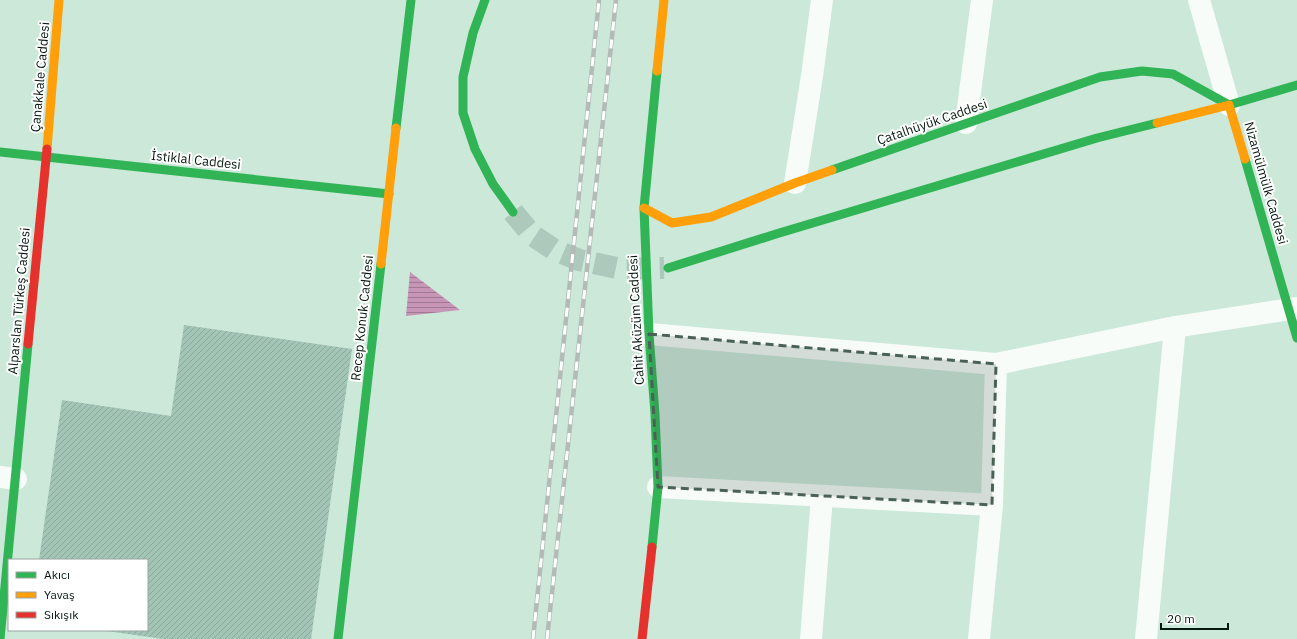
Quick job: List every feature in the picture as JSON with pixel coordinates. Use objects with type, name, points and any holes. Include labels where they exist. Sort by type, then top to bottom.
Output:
[{"type":"street","name":"Çanakkale Caddesi","points":[[46,156],[59,0]]},
{"type":"street","name":"Recep Konuk Caddesi","points":[[338,639],[411,0]]},
{"type":"street","points":[[485,0],[472,33],[463,77],[463,113],[475,148],[493,184],[513,212]]},
{"type":"street","name":"Cahit Aküzüm Caddesi","points":[[642,639],[658,488],[655,414],[649,334],[644,208],[664,0]]},
{"type":"street","points":[[795,183],[812,76],[822,0]]},
{"type":"street","points":[[966,123],[982,0]]},
{"type":"street","points":[[1199,0],[1229,105]]},
{"type":"street","name":"Çatalhüyük Caddesi","points":[[644,208],[672,223],[711,217],[795,183],[1100,77],[1142,71],[1173,74],[1229,105]]},
{"type":"street","points":[[668,268],[776,234],[1098,138],[1229,105],[1297,85]]},
{"type":"street","name":"Nizamülmülk Caddesi","points":[[1229,105],[1293,309],[1297,338]]},
{"type":"street","name":"İstiklal Caddesi","points":[[0,152],[389,194]]},
{"type":"street","name":"Alparslan Türkeş Caddesi","points":[[0,639],[8,478],[46,156]]},
{"type":"street","points":[[649,334],[996,364],[1175,327],[1293,309]]},
{"type":"street","points":[[1146,639],[1175,327]]},
{"type":"street","points":[[978,639],[992,505],[996,364]]},
{"type":"street","points":[[658,488],[992,505]]},
{"type":"street","points":[[811,639],[822,496]]},
{"type":"highlighted area","points":[[649,334],[996,364],[992,505],[658,487]]},
{"type":"shaded area","points":[[410,272],[460,310],[406,316]]},
{"type":"building","points":[[184,325],[352,349],[311,639],[163,639],[107,631],[148,631],[148,559],[39,559],[62,400],[171,416]]},
{"type":"tunnel","points":[[513,212],[532,235],[553,249],[579,260],[622,269],[664,268]]},
{"type":"railway","points":[[533,639],[599,0]]},
{"type":"railway","points":[[547,639],[616,0]]},
{"type":"traffic: fast","points":[[396,128],[411,0]]},
{"type":"traffic: fast","points":[[485,0],[473,33],[463,77],[463,113],[475,149],[493,184],[513,212]]},
{"type":"traffic: fast","points":[[652,547],[658,487],[655,414],[649,334],[644,208],[657,71]]},
{"type":"traffic: fast","points":[[832,170],[1100,77],[1142,71],[1173,74],[1229,105],[1297,85]]},
{"type":"traffic: fast","points":[[668,268],[776,234],[1097,138],[1157,123]]},
{"type":"traffic: fast","points":[[0,152],[389,194]]},
{"type":"traffic: fast","points":[[1245,159],[1297,338]]},
{"type":"traffic: fast","points":[[338,639],[381,264]]},
{"type":"traffic: fast","points":[[0,639],[28,344]]},
{"type":"traffic: slow","points":[[47,149],[59,0]]},
{"type":"traffic: slow","points":[[657,71],[664,0]]},
{"type":"traffic: slow","points":[[1157,123],[1229,105],[1245,159]]},
{"type":"traffic: slow","points":[[381,264],[396,128]]},
{"type":"traffic: slow","points":[[644,208],[672,223],[711,217],[795,183],[832,170]]},
{"type":"traffic: jam","points":[[28,344],[47,149]]},
{"type":"traffic: jam","points":[[642,639],[652,547]]}]
